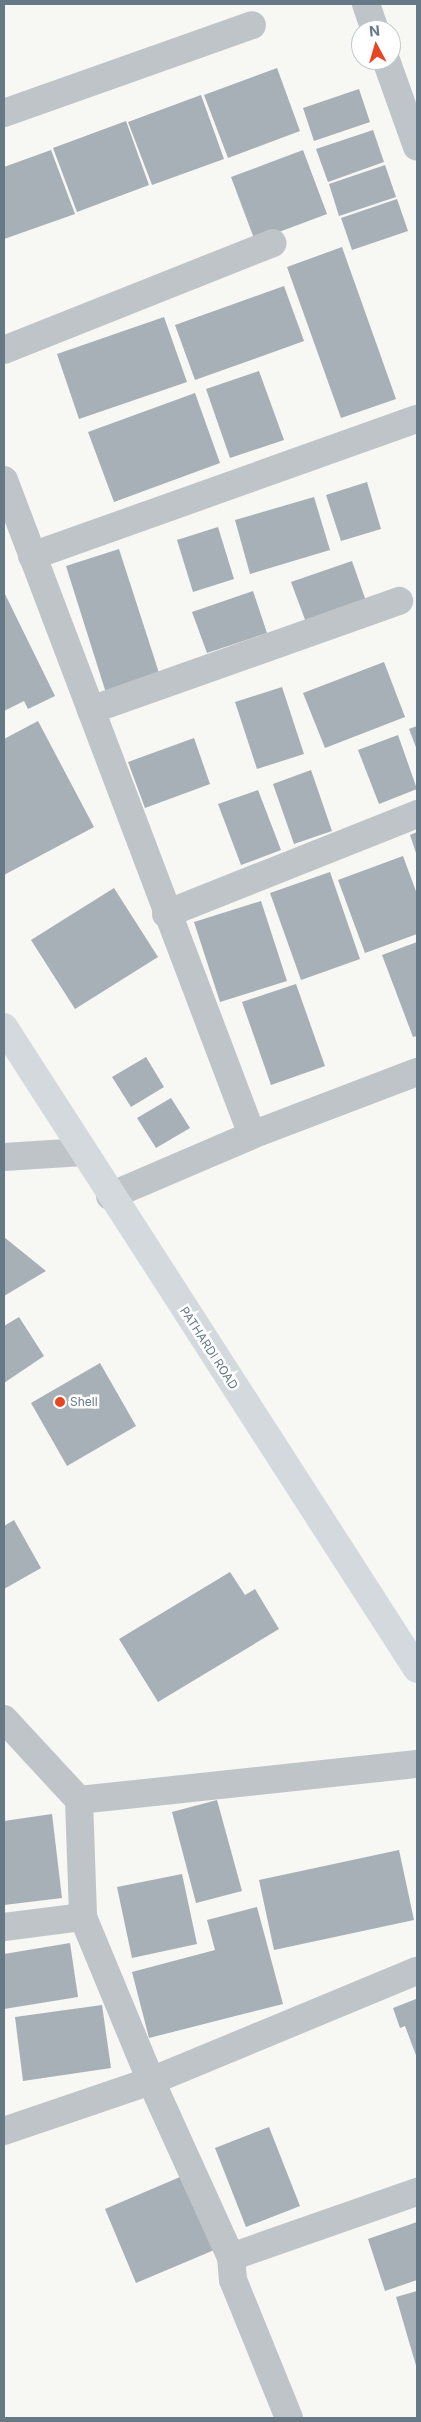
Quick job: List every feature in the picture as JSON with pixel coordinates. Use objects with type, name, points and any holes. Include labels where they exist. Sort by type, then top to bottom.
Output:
[{"type":"main road","name":"PATHARDI ROAD","points":[[4,1026],[110,1196],[417,1669]]},
{"type":"street","points":[[366,4],[372,20]]},
{"type":"street","points":[[4,113],[252,25]]},
{"type":"street","points":[[390,70],[417,147]]},
{"type":"street","points":[[4,350],[273,243]]},
{"type":"street","points":[[32,556],[417,419]]},
{"type":"street","points":[[4,480],[166,914],[252,1135]]},
{"type":"street","points":[[91,710],[399,601]]},
{"type":"street","points":[[166,914],[417,814]]},
{"type":"street","points":[[110,1196],[252,1135],[417,1072]]},
{"type":"street","points":[[4,1157],[82,1152]]},
{"type":"street","points":[[4,1719],[79,1800],[83,1917],[151,2081],[231,2257],[233,2280],[289,2418]]},
{"type":"street","points":[[79,1800],[417,1764]]},
{"type":"street","points":[[4,1927],[83,1917]]},
{"type":"street","points":[[4,2131],[151,2081],[417,1971]]},
{"type":"street","points":[[231,2257],[417,2192]]},
{"type":"building","points":[[277,68],[300,131],[228,158],[204,95]]},
{"type":"building","points":[[359,89],[370,122],[314,141],[303,108]]},
{"type":"building","points":[[201,95],[224,159],[152,185],[128,122]]},
{"type":"building","points":[[126,121],[149,185],[77,212],[53,148]]},
{"type":"building","points":[[373,130],[384,162],[328,182],[316,149]]},
{"type":"building","points":[[51,150],[75,214],[4,239],[4,167]]},
{"type":"building","points":[[303,150],[327,214],[255,241],[231,177]]},
{"type":"building","points":[[385,165],[396,197],[339,216],[329,184]]},
{"type":"building","points":[[397,199],[408,231],[352,250],[341,218]]},
{"type":"building","points":[[342,247],[396,399],[341,418],[287,267]]},
{"type":"building","points":[[284,286],[304,341],[195,380],[175,325]]},
{"type":"building","points":[[164,317],[187,382],[79,419],[57,354]]},
{"type":"building","points":[[259,371],[284,440],[230,458],[206,389]]},
{"type":"building","points":[[195,393],[220,463],[114,502],[88,432]]},
{"type":"building","points":[[367,482],[381,529],[341,541],[326,495]]},
{"type":"building","points":[[314,497],[330,550],[250,574],[235,520]]},
{"type":"building","points":[[218,527],[234,579],[193,592],[177,540]]},
{"type":"building","points":[[119,549],[160,676],[106,693],[66,566]]},
{"type":"building","points":[[352,561],[367,604],[307,625],[291,582]]},
{"type":"building","points":[[253,591],[267,633],[207,653],[192,612]]},
{"type":"building","points":[[4,592],[55,696],[28,709],[24,701],[4,711]]},
{"type":"building","points":[[384,662],[405,717],[325,748],[303,693]]},
{"type":"building","points":[[282,687],[304,754],[257,769],[235,702]]},
{"type":"building","points":[[38,721],[94,827],[4,875],[4,739]]},
{"type":"building","points":[[417,726],[417,750],[409,729]]},
{"type":"building","points":[[398,735],[417,789],[379,804],[358,750]]},
{"type":"building","points":[[194,738],[210,784],[145,808],[128,762]]},
{"type":"building","points":[[311,770],[332,831],[294,844],[273,784]]},
{"type":"building","points":[[258,790],[281,850],[241,865],[218,804]]},
{"type":"building","points":[[417,832],[417,856],[410,835]]},
{"type":"building","points":[[403,856],[417,894],[417,934],[365,953],[338,880]]},
{"type":"building","points":[[330,872],[360,959],[301,980],[270,893]]},
{"type":"building","points":[[114,888],[158,957],[75,1009],[31,940]]},
{"type":"building","points":[[261,901],[287,981],[220,1002],[194,922]]},
{"type":"building","points":[[417,942],[417,1036],[413,1037],[382,955]]},
{"type":"building","points":[[296,984],[325,1066],[271,1085],[242,1002]]},
{"type":"building","points":[[146,1057],[164,1087],[131,1107],[112,1077]]},
{"type":"building","points":[[171,1098],[190,1128],[156,1148],[137,1118]]},
{"type":"building","points":[[4,1237],[46,1271],[4,1296]]},
{"type":"building","points":[[19,1317],[44,1356],[4,1383],[4,1326]]},
{"type":"building","points":[[100,1363],[136,1426],[67,1466],[31,1403]]},
{"type":"building","points":[[14,1520],[41,1568],[4,1589],[4,1526]]},
{"type":"building","points":[[230,1572],[245,1595],[255,1589],[279,1629],[158,1702],[119,1639]]},
{"type":"building","points":[[217,1800],[242,1891],[196,1903],[172,1812]]},
{"type":"building","points":[[52,1814],[62,1898],[4,1905],[4,1821]]},
{"type":"building","points":[[399,1850],[414,1920],[274,1950],[259,1880]]},
{"type":"building","points":[[182,1874],[197,1944],[132,1958],[117,1887]]},
{"type":"building","points":[[257,1907],[283,2004],[149,2038],[132,1972],[215,1950],[207,1920]]},
{"type":"building","points":[[70,1943],[78,1997],[4,2009],[4,1954]]},
{"type":"building","points":[[416,1999],[417,2058],[405,2026],[400,2028],[393,2008]]},
{"type":"building","points":[[102,2005],[111,2068],[23,2081],[15,2017]]},
{"type":"building","points":[[269,2127],[300,2206],[246,2227],[215,2148]]},
{"type":"building","points":[[187,2174],[219,2248],[136,2283],[105,2209]]},
{"type":"building","points":[[417,2222],[417,2280],[385,2291],[368,2239]]},
{"type":"building","points":[[417,2291],[417,2369],[396,2297]]},
{"type":"place","name":"Shell","points":[[60,1402]]}]
